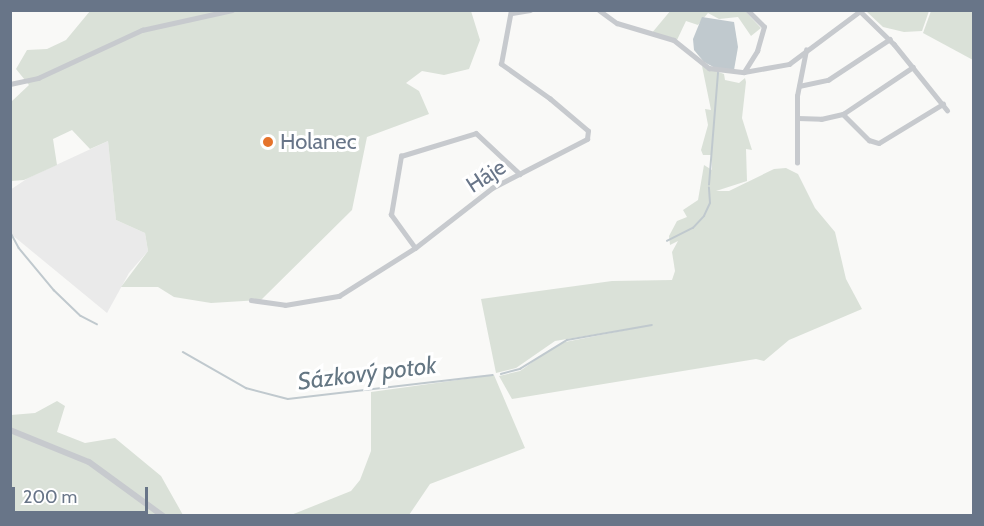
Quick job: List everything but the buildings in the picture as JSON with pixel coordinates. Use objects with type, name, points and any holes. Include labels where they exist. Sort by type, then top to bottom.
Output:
[{"type":"street","points":[[10,84],[38,78],[142,30],[232,10]]},
{"type":"street","name":"Háje","points":[[251,300],[285,305],[339,296],[416,248],[492,188],[590,135],[550,99],[501,64],[511,12],[530,10]]},
{"type":"street","points":[[599,10],[617,23],[674,40],[709,68],[744,72],[779,68],[860,11],[890,39],[947,110]]},
{"type":"street","points":[[744,72],[763,31],[761,22],[754,13],[747,10]]},
{"type":"street","points":[[799,86],[828,80],[890,39]]},
{"type":"street","points":[[797,163],[799,86],[806,50]]},
{"type":"street","points":[[798,118],[816,120],[843,114],[913,67]]},
{"type":"street","points":[[843,114],[869,140],[879,143],[943,104]]},
{"type":"street","points":[[416,248],[391,215],[401,156],[477,133],[520,174]]},
{"type":"street","points":[[10,430],[89,462],[163,516]]},
{"type":"shaded area","points":[[671,10],[745,11],[761,28],[751,36],[738,17],[719,19],[708,13],[698,25],[686,21],[677,40],[651,34]]},
{"type":"shaded area","points":[[90,11],[471,11],[480,40],[469,69],[444,75],[422,71],[406,83],[419,91],[429,114],[367,137],[352,210],[261,300],[211,303],[174,297],[158,287],[121,287],[148,251],[145,233],[116,220],[108,141],[90,149],[72,130],[53,139],[57,165],[24,180],[11,181],[11,102],[29,85],[16,69],[27,50],[47,49],[66,40]]},
{"type":"shaded area","points":[[866,11],[929,11],[922,31],[904,32],[883,27]]},
{"type":"shaded area","points":[[931,11],[973,11],[973,60],[923,33]]},
{"type":"shaded area","points":[[702,17],[734,22],[738,47],[734,70],[719,70],[704,62],[694,50],[693,39]]},
{"type":"shaded area","points":[[702,66],[724,74],[725,80],[739,83],[745,78],[746,82],[742,118],[752,150],[746,149],[747,181],[716,191],[729,191],[774,169],[786,168],[798,174],[815,208],[835,232],[846,279],[862,309],[789,340],[764,361],[756,359],[512,399],[499,376],[520,371],[565,342],[652,325],[555,341],[516,368],[496,373],[481,299],[612,281],[672,280],[675,271],[672,252],[678,241],[670,245],[669,236],[677,221],[687,217],[683,210],[698,200],[704,165],[712,170],[712,155],[703,155],[701,150],[708,125],[705,109],[711,110]]},
{"type":"shaded area","points":[[108,141],[116,220],[145,233],[148,251],[129,273],[107,313],[11,234],[10,190],[28,178]]},
{"type":"shaded area","points":[[494,375],[525,448],[430,484],[409,515],[291,515],[351,491],[360,480],[371,451],[371,392]]},
{"type":"shaded area","points":[[57,401],[65,406],[57,432],[85,443],[115,438],[161,476],[183,515],[11,516],[11,415],[35,413]]},
{"type":"waterway","name":"Sázkový potok","points":[[709,185],[718,73]]},
{"type":"waterway","name":"Sázkový potok","points":[[667,241],[693,228],[704,216],[710,203],[709,188]]},
{"type":"waterway","name":"Sázkový potok","points":[[10,231],[19,248],[54,290],[81,316],[97,324]]},
{"type":"waterway","name":"Sázkový potok","points":[[501,374],[520,369],[567,340],[652,325]]},
{"type":"waterway","name":"Sázkový potok","points":[[183,352],[246,388],[288,399],[493,375]]},
{"type":"place","name":"Holanec","points":[[268,142]]}]
